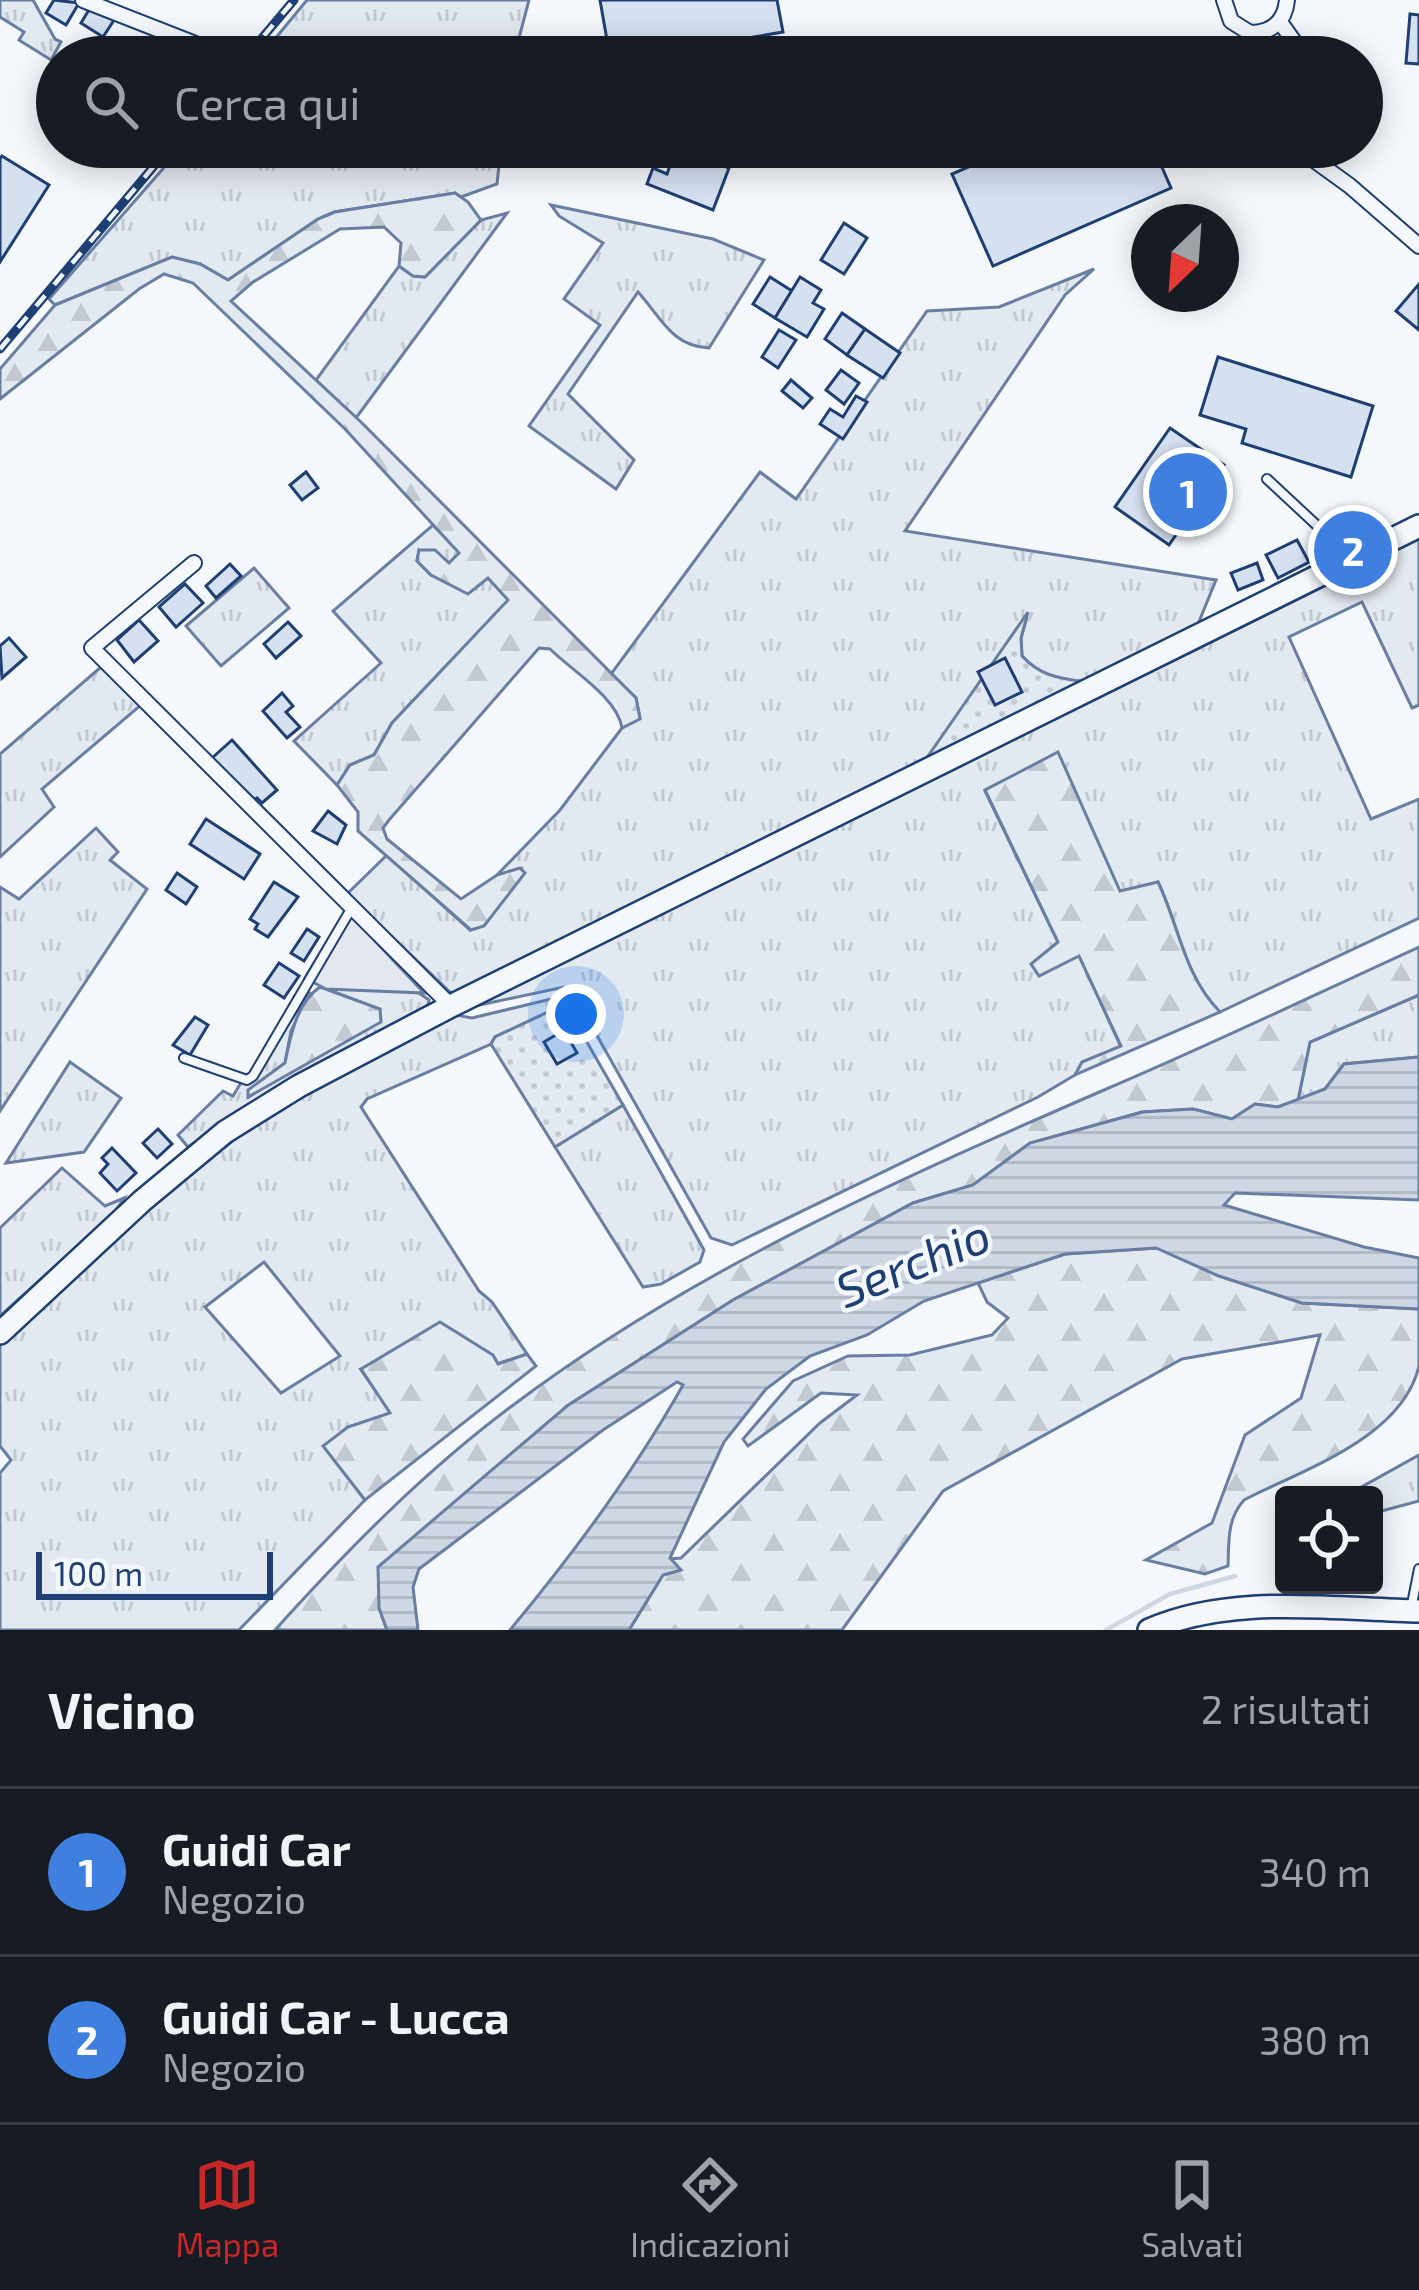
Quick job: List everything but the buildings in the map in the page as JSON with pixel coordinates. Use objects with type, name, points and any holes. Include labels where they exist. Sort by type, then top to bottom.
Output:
[{"type":"main road","points":[[0,1333],[142,1201],[225,1132],[299,1086],[1419,526]]},
{"type":"main road","points":[[1148,1630],[1178,1617],[1229,1608],[1415,1611]]},
{"type":"street","points":[[83,0],[175,36]]},
{"type":"street","points":[[1222,0],[1231,21],[1250,33],[1280,22],[1287,0]]},
{"type":"street","points":[[1280,22],[1290,36]]},
{"type":"street","points":[[1323,168],[1419,246]]},
{"type":"street","points":[[194,563],[92,647],[451,1006]]},
{"type":"lane","points":[[1267,479],[1353,559]]},
{"type":"lane","points":[[184,1058],[247,1080],[254,1076],[352,908]]},
{"type":"lane","points":[[1415,1611],[1419,1569]]},
{"type":"green space","points":[[0,0],[33,0],[53,36],[36,36],[36,51],[19,40],[24,32],[0,17]]},
{"type":"green space","points":[[307,0],[529,0],[520,36],[277,36]]},
{"type":"green space","points":[[164,168],[499,168],[497,184],[461,197],[455,193],[334,212],[228,280],[200,264],[172,257],[55,305],[49,299]]},
{"type":"green space","points":[[455,193],[481,220],[425,277],[413,276],[399,266],[401,243],[384,227],[340,229],[253,282],[231,301],[361,422],[636,698],[640,719],[622,728],[603,695],[550,649],[539,648],[383,828],[387,839],[461,899],[497,875],[520,868],[525,873],[484,926],[471,930],[358,831],[358,812],[337,785],[350,765],[374,755],[392,723],[508,600],[488,578],[468,594],[431,575],[417,561],[419,550],[435,550],[449,563],[459,553],[345,429],[193,283],[164,274],[139,289],[0,399],[0,369],[55,305],[172,257],[200,264],[228,280],[335,212]]},
{"type":"green space","points":[[551,205],[713,239],[764,260],[709,348],[676,336],[638,292],[568,394],[634,460],[616,489],[529,426],[600,325],[564,299],[603,243],[559,216]]},
{"type":"green space","points":[[507,213],[356,418],[316,380],[399,266],[413,276],[425,277],[481,220]]},
{"type":"green space","points":[[1094,269],[1065,295],[905,531],[1216,580],[1198,624],[1120,666],[1080,681],[1048,675],[1022,656],[1027,617],[924,762],[458,994],[450,992],[347,894],[387,855],[470,930],[520,869],[497,875],[560,810],[622,728],[640,718],[636,698],[611,674],[760,472],[796,499],[927,311],[999,307]]},
{"type":"green space","points":[[433,525],[460,553],[449,563],[419,550],[417,561],[431,575],[488,578],[509,600],[392,723],[374,755],[350,765],[337,785],[294,741],[381,663],[333,611]]},
{"type":"green space","points":[[1419,539],[1419,705],[1412,708],[1362,602],[1289,637],[1371,819],[1419,799],[1419,918],[1220,1012],[1190,967],[1158,882],[1120,892],[1057,753],[985,791],[1058,942],[1032,964],[1039,975],[1079,955],[1121,1047],[1083,1062],[1075,1075],[1038,1097],[732,1245],[711,1238],[573,993],[564,987],[475,1006]]},
{"type":"green space","points":[[254,568],[289,608],[221,666],[186,626]]},
{"type":"green space","points":[[1028,612],[1022,656],[1043,672],[1085,682],[924,762]]},
{"type":"green space","points":[[101,667],[141,705],[42,789],[54,807],[0,857],[0,754]]},
{"type":"green space","points":[[1058,752],[1120,891],[1158,882],[1190,967],[1220,1012],[1075,1075],[1082,1062],[1121,1046],[1079,956],[1039,976],[1031,964],[1058,942],[985,790]]},
{"type":"green space","points":[[96,828],[118,852],[110,860],[147,889],[0,1111],[0,887],[19,899]]},
{"type":"green space","points":[[1419,947],[1419,995],[1310,1042],[1298,1100],[1278,1107],[1255,1104],[1232,1119],[1193,1109],[1142,1112],[1030,1143],[973,1185],[913,1203],[733,1300],[567,1406],[379,1608],[387,1630],[275,1630],[359,1541],[449,1457],[512,1406],[652,1312],[874,1193]]},
{"type":"green space","points":[[320,987],[380,1009],[381,1022],[248,1097],[248,1090],[285,1063],[300,1011]]},
{"type":"green space","points":[[326,989],[416,991],[429,1000],[428,1005],[262,1097],[188,1147],[178,1135],[223,1091],[233,1096],[242,1081],[252,1080],[261,1071],[311,992],[291,1031],[285,1063],[249,1090],[249,1097],[379,1009]]},
{"type":"green space","points":[[1419,995],[1419,1057],[1344,1064],[1325,1089],[1298,1100],[1310,1042]]},
{"type":"green space","points":[[551,999],[565,1004],[495,1037],[491,1044],[367,1099],[361,1107],[479,1291],[492,1302],[527,1354],[497,1364],[361,1370],[391,1413],[348,1427],[324,1446],[365,1500],[239,1630],[0,1630],[0,1473],[11,1460],[0,1446],[0,1344],[144,1211],[235,1139],[310,1092],[456,1015],[472,1018]],"holes":[[[264,1262],[340,1356],[281,1393],[205,1307]]]},
{"type":"green space","points":[[565,1004],[623,1105],[555,1147],[491,1044],[495,1037]]},
{"type":"green space","points":[[70,1062],[121,1098],[84,1152],[6,1163]]},
{"type":"green space","points":[[623,1105],[704,1250],[700,1262],[661,1284],[643,1287],[555,1147]]},
{"type":"green space","points":[[62,1168],[105,1206],[124,1198],[115,1212],[0,1316],[0,1228]]},
{"type":"green space","points":[[1157,1248],[1219,1276],[1302,1303],[1419,1309],[1419,1366],[1393,1413],[1348,1448],[1244,1500],[1232,1522],[1228,1566],[1205,1574],[1146,1560],[1212,1523],[1245,1435],[1301,1398],[1320,1335],[1182,1359],[943,1491],[842,1630],[629,1630],[663,1575],[680,1570],[669,1559],[681,1558],[820,1423],[857,1395],[821,1393],[748,1446],[743,1439],[793,1381],[848,1356],[910,1355],[992,1335],[1008,1318],[987,1302],[978,1283],[1065,1254]]},
{"type":"green space","points":[[440,1322],[493,1355],[498,1364],[527,1354],[536,1366],[365,1500],[323,1446],[348,1427],[390,1413],[361,1369]]},
{"type":"green space","points":[[1419,1455],[1419,1501],[1383,1511],[1383,1486],[1363,1486]]},
{"type":"shaded area","points":[[346,910],[424,993],[326,989],[305,978]]},
{"type":"water","name":"Serchio","points":[[1419,1057],[1419,1200],[1235,1193],[1224,1205],[1364,1247],[1419,1258],[1419,1309],[1302,1303],[1219,1276],[1156,1248],[1065,1254],[924,1301],[867,1335],[810,1356],[766,1389],[724,1442],[670,1558],[681,1570],[663,1575],[629,1630],[510,1630],[624,1480],[683,1385],[677,1382],[603,1430],[419,1569],[413,1587],[418,1630],[387,1630],[379,1608],[378,1567],[567,1406],[733,1300],[913,1203],[973,1185],[1030,1143],[1143,1112],[1193,1109],[1232,1119],[1255,1104],[1278,1107],[1325,1089],[1344,1064]]},
{"type":"waterway","points":[[1106,1630],[1170,1594],[1235,1576]]},
{"type":"railway","points":[[264,36],[294,0]]},
{"type":"railway","points":[[0,349],[152,168]]},
{"type":"place","name":"Guidi Car","points":[[1188,492]]},
{"type":"place","name":"Guidi Car - Lucca","points":[[1353,550]]}]
